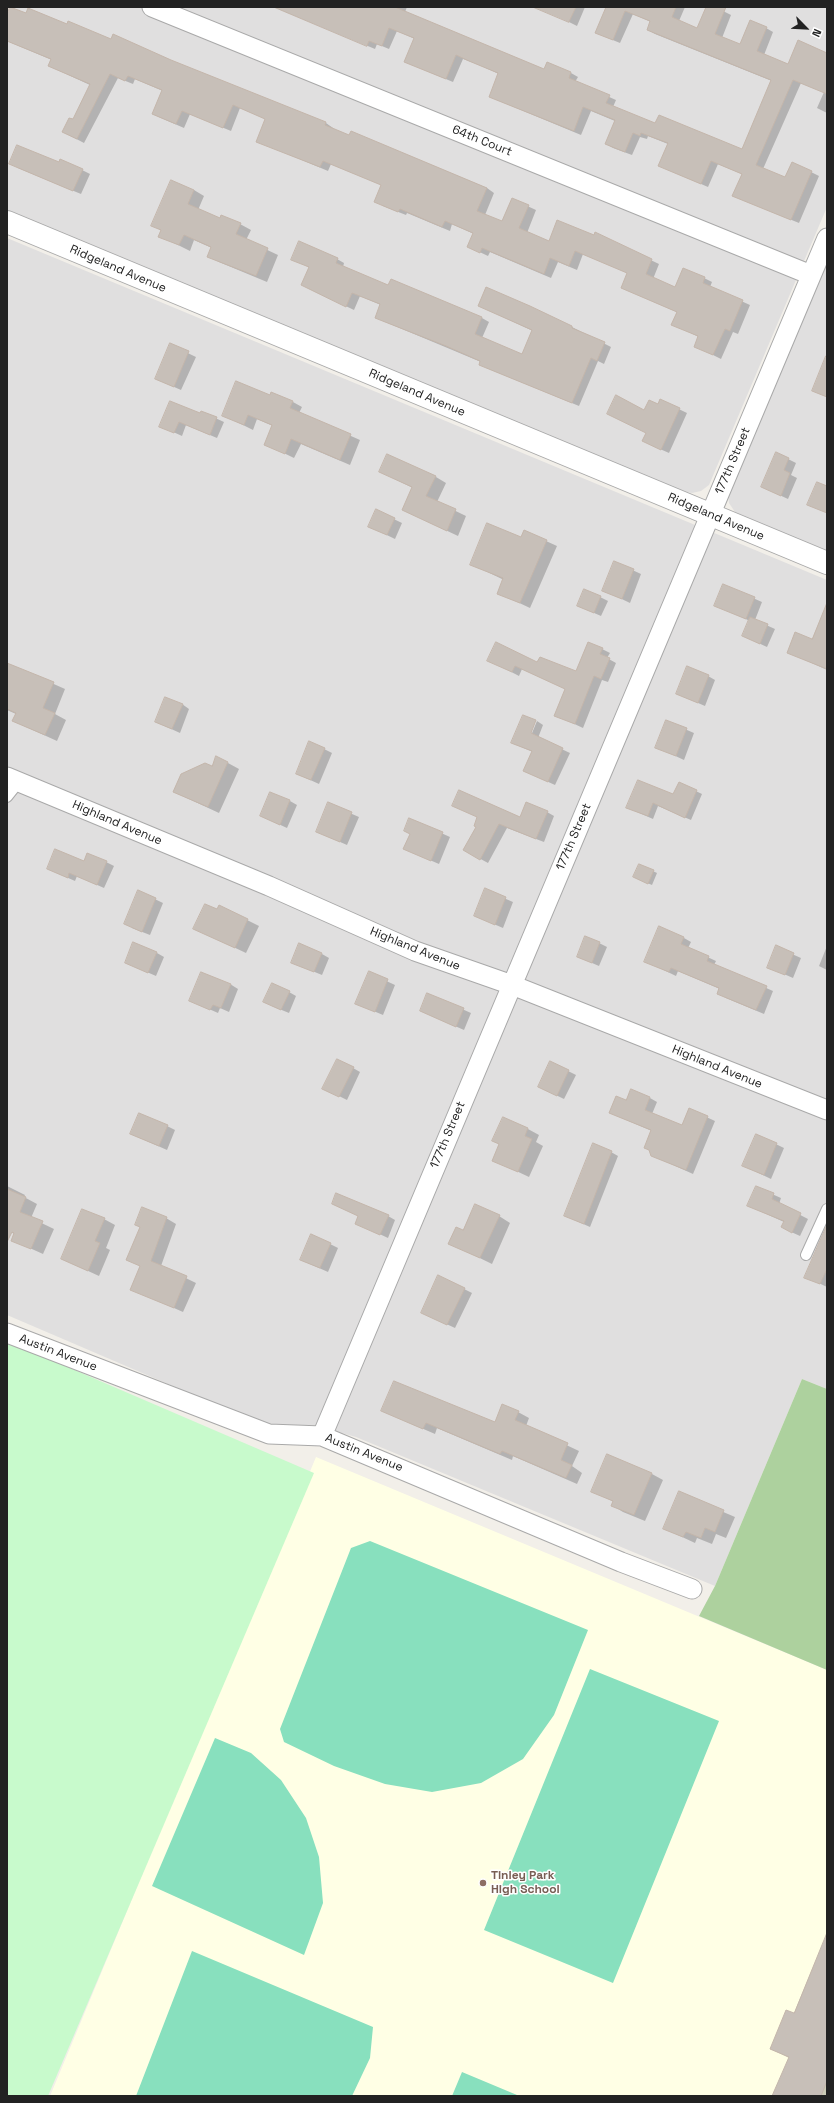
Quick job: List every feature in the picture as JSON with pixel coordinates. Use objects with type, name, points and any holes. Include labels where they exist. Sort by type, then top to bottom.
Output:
[{"type":"street","name":"64th Court","points":[[152,7],[811,275]]},
{"type":"street","name":"Ridgeland Avenue","points":[[7,222],[827,563]]},
{"type":"street","name":"177th Street","points":[[322,1436],[827,238]]},
{"type":"street","name":"Highland Avenue","points":[[13,780],[269,886],[415,951],[512,985],[827,1110]]},
{"type":"street","name":"Austin Avenue","points":[[7,1333],[269,1434],[322,1436],[621,1562],[692,1589]]},
{"type":"lane","points":[[7,797],[13,780]]},
{"type":"lane","points":[[806,1256],[827,1209]]},
{"type":"shaded area","points":[[7,7],[827,7],[827,207],[709,485],[701,491],[692,493],[682,491],[7,212]]},
{"type":"shaded area","points":[[7,238],[827,580],[827,1389],[802,1379],[715,1586],[356,1437],[313,1425],[288,1426],[265,1423],[238,1414],[7,1315]]},
{"type":"shaded area","points":[[827,261],[827,553],[748,520],[735,512],[729,503],[728,495]]},
{"type":"shaded area","name":"Tinley Park High School","points":[[316,1457],[827,1670],[827,2096],[50,2096]]},
{"type":"green space","points":[[7,1341],[314,1473],[48,2096],[7,2096]]},
{"type":"green space","points":[[802,1379],[827,1389],[827,1670],[699,1616],[715,1586]]},
{"type":"green space","points":[[370,1541],[588,1630],[554,1715],[523,1759],[481,1783],[432,1792],[385,1784],[334,1766],[284,1742],[280,1729],[351,1548]]},
{"type":"green space","points":[[590,1669],[719,1721],[613,1983],[484,1930]]},
{"type":"green space","points":[[215,1738],[251,1753],[281,1780],[306,1818],[319,1857],[323,1903],[304,1955],[152,1886]]},
{"type":"green space","points":[[192,1951],[373,2027],[370,2058],[352,2096],[136,2096]]},
{"type":"green space","points":[[462,2072],[517,2095],[452,2096]]},
{"type":"building","points":[[10,7],[26,13],[28,8],[67,24],[68,21],[111,39],[113,34],[171,60],[326,122],[325,125],[349,135],[351,131],[487,188],[477,211],[502,221],[512,198],[529,205],[519,228],[549,241],[557,220],[594,235],[595,232],[652,259],[646,274],[675,287],[683,268],[705,277],[703,283],[743,300],[730,331],[725,329],[713,355],[694,347],[698,336],[671,325],[677,312],[621,288],[627,273],[575,251],[569,266],[550,258],[544,274],[482,248],[480,253],[467,247],[473,233],[445,221],[442,227],[400,209],[398,212],[374,202],[381,185],[323,161],[320,167],[256,142],[265,119],[233,105],[223,128],[182,111],[176,124],[152,114],[162,90],[128,76],[125,81],[110,74],[77,139],[62,132],[69,118],[73,119],[90,84],[48,66],[51,59],[7,41],[7,15]]},
{"type":"building","points":[[274,7],[395,7],[544,69],[547,62],[571,72],[569,78],[610,95],[606,103],[655,123],[659,115],[742,149],[771,80],[647,30],[650,21],[625,11],[613,40],[595,33],[606,7],[676,7],[672,17],[697,28],[706,7],[726,7],[715,34],[740,44],[750,20],[767,27],[757,51],[788,64],[798,40],[827,53],[827,94],[793,80],[756,165],[785,177],[792,162],[812,171],[791,220],[732,196],[742,174],[711,161],[701,184],[658,166],[668,143],[641,133],[640,136],[633,133],[625,152],[605,144],[615,120],[583,107],[574,131],[489,97],[498,73],[456,55],[446,79],[404,62],[414,38],[389,28],[382,46],[369,41],[367,46]]},
{"type":"building","points":[[533,7],[576,7],[569,22]]},
{"type":"building","points":[[17,145],[59,162],[60,159],[83,169],[73,191],[9,164]]},
{"type":"building","points":[[171,180],[194,190],[188,204],[220,218],[221,215],[241,223],[236,234],[268,248],[256,276],[207,257],[211,247],[184,235],[179,245],[158,237],[161,230],[151,226]]},
{"type":"building","points":[[299,241],[338,258],[336,263],[388,285],[391,279],[482,317],[475,334],[522,354],[532,330],[478,306],[486,287],[530,306],[572,326],[572,328],[605,342],[597,361],[591,358],[572,403],[479,365],[480,361],[446,346],[375,318],[380,304],[352,293],[346,307],[301,285],[309,267],[291,260]]},
{"type":"building","points":[[170,343],[189,351],[174,387],[155,379]]},
{"type":"building","points":[[827,356],[827,397],[812,391]]},
{"type":"building","points":[[236,381],[270,395],[271,392],[293,401],[290,408],[351,434],[340,460],[291,439],[285,454],[264,445],[272,425],[248,415],[244,425],[222,416]]},
{"type":"building","points":[[616,395],[644,410],[649,400],[658,404],[660,399],[680,408],[661,450],[642,441],[646,433],[607,414]]},
{"type":"building","points":[[170,401],[200,413],[201,411],[217,417],[210,435],[179,422],[174,433],[159,427]]},
{"type":"building","points":[[776,452],[789,458],[784,470],[790,473],[781,496],[761,487]]},
{"type":"building","points":[[387,454],[436,476],[426,496],[456,509],[447,531],[402,510],[412,487],[379,472]]},
{"type":"building","points":[[817,482],[827,486],[827,513],[807,505]]},
{"type":"building","points":[[376,509],[395,518],[387,535],[368,527]]},
{"type":"building","points":[[487,523],[521,537],[524,530],[547,540],[520,603],[497,594],[503,578],[470,565]]},
{"type":"building","points":[[614,561],[634,569],[622,599],[602,591]]},
{"type":"building","points":[[723,584],[755,597],[746,619],[714,606]]},
{"type":"building","points":[[584,589],[601,596],[594,613],[577,606]]},
{"type":"building","points":[[827,603],[827,669],[787,653],[795,632],[812,639]]},
{"type":"building","points":[[750,617],[768,624],[760,644],[742,636]]},
{"type":"building","points":[[496,642],[537,662],[540,657],[576,671],[588,642],[603,648],[600,654],[610,658],[601,679],[594,676],[575,724],[554,716],[565,689],[515,666],[512,672],[487,661]]},
{"type":"building","points":[[7,663],[54,682],[43,708],[55,713],[45,735],[12,721],[16,713],[7,709]]},
{"type":"building","points":[[687,666],[709,675],[698,703],[676,694]]},
{"type":"building","points":[[165,697],[183,704],[172,729],[155,722]]},
{"type":"building","points":[[523,715],[536,720],[531,733],[563,748],[548,782],[523,771],[532,751],[511,743]]},
{"type":"building","points":[[666,720],[687,728],[676,756],[655,748]]},
{"type":"building","points":[[309,741],[325,748],[311,780],[296,774]]},
{"type":"building","points":[[216,756],[228,762],[208,807],[173,792],[181,774],[205,763],[212,766]]},
{"type":"building","points":[[638,780],[673,794],[679,782],[697,790],[685,818],[653,803],[648,816],[626,808]]},
{"type":"building","points":[[459,790],[520,817],[526,802],[548,811],[536,839],[499,824],[480,860],[463,850],[476,827],[474,826],[477,817],[452,806]]},
{"type":"building","points":[[270,792],[290,800],[280,825],[260,816]]},
{"type":"building","points":[[328,802],[352,812],[340,842],[316,832]]},
{"type":"building","points":[[409,818],[443,832],[431,861],[403,849],[410,834],[404,831]]},
{"type":"building","points":[[55,849],[84,861],[87,853],[107,861],[97,885],[69,873],[68,878],[47,869]]},
{"type":"building","points":[[639,864],[654,870],[648,884],[633,877]]},
{"type":"building","points":[[485,888],[506,897],[495,925],[474,916]]},
{"type":"building","points":[[138,890],[156,898],[142,932],[124,924]]},
{"type":"building","points":[[205,904],[217,909],[219,905],[248,919],[235,948],[193,929]]},
{"type":"building","points":[[659,926],[684,937],[681,944],[709,956],[707,961],[767,986],[756,1010],[717,994],[719,988],[671,968],[669,972],[644,962]]},
{"type":"building","points":[[585,936],[600,942],[592,963],[577,957]]},
{"type":"building","points":[[133,942],[157,952],[148,973],[125,963]]},
{"type":"building","points":[[299,943],[322,953],[314,972],[291,963]]},
{"type":"building","points":[[776,945],[794,953],[785,975],[767,968]]},
{"type":"building","points":[[369,971],[388,979],[375,1012],[355,1004]]},
{"type":"building","points":[[201,972],[231,984],[221,1008],[213,1005],[210,1010],[189,1001]]},
{"type":"building","points":[[272,983],[290,991],[281,1010],[263,1002]]},
{"type":"building","points":[[427,993],[464,1008],[456,1027],[420,1011]]},
{"type":"building","points":[[337,1059],[354,1067],[339,1097],[322,1089]]},
{"type":"building","points":[[550,1061],[569,1070],[557,1096],[538,1087]]},
{"type":"building","points":[[631,1089],[650,1097],[645,1110],[682,1125],[689,1108],[708,1116],[686,1170],[651,1156],[649,1150],[644,1148],[651,1130],[609,1113],[616,1096],[626,1100]]},
{"type":"building","points":[[139,1113],[168,1125],[159,1146],[130,1134]]},
{"type":"building","points":[[503,1117],[528,1128],[525,1136],[532,1139],[518,1172],[492,1161],[499,1144],[492,1141]]},
{"type":"building","points":[[756,1134],[777,1143],[764,1175],[742,1166]]},
{"type":"building","points":[[593,1143],[612,1151],[584,1224],[564,1216]]},
{"type":"building","points":[[756,1186],[774,1193],[772,1199],[801,1213],[792,1233],[781,1227],[784,1221],[747,1206]]},
{"type":"building","points":[[7,1189],[26,1197],[20,1212],[43,1221],[31,1249],[11,1241],[14,1233],[12,1232],[7,1242]]},
{"type":"building","points":[[336,1193],[389,1215],[380,1235],[355,1224],[358,1216],[332,1204]]},
{"type":"building","points":[[475,1204],[500,1215],[480,1258],[448,1244],[456,1227],[463,1230]]},
{"type":"building","points":[[142,1207],[167,1217],[151,1261],[187,1276],[174,1308],[130,1290],[140,1266],[126,1260],[140,1227],[135,1225]]},
{"type":"building","points":[[82,1209],[105,1218],[95,1241],[100,1243],[88,1271],[61,1259]]},
{"type":"building","points":[[827,1225],[827,1269],[820,1284],[804,1278]]},
{"type":"building","points":[[311,1234],[331,1243],[320,1268],[300,1260]]},
{"type":"building","points":[[438,1275],[465,1288],[447,1325],[421,1313]]},
{"type":"building","points":[[394,1381],[495,1422],[502,1404],[519,1411],[515,1420],[568,1443],[561,1460],[572,1465],[566,1478],[502,1451],[500,1454],[426,1423],[423,1429],[381,1411]]},
{"type":"building","points":[[607,1454],[652,1473],[634,1515],[611,1506],[613,1501],[591,1492]]},
{"type":"building","points":[[679,1491],[724,1510],[715,1532],[705,1528],[701,1538],[686,1532],[683,1537],[663,1529]]},
{"type":"building","points":[[827,1933],[827,2081],[821,2096],[772,2096],[789,2057],[770,2049],[786,2010],[794,2013]]},
{"type":"place","name":"Tinley Park High School","points":[[483,1883]]}]
